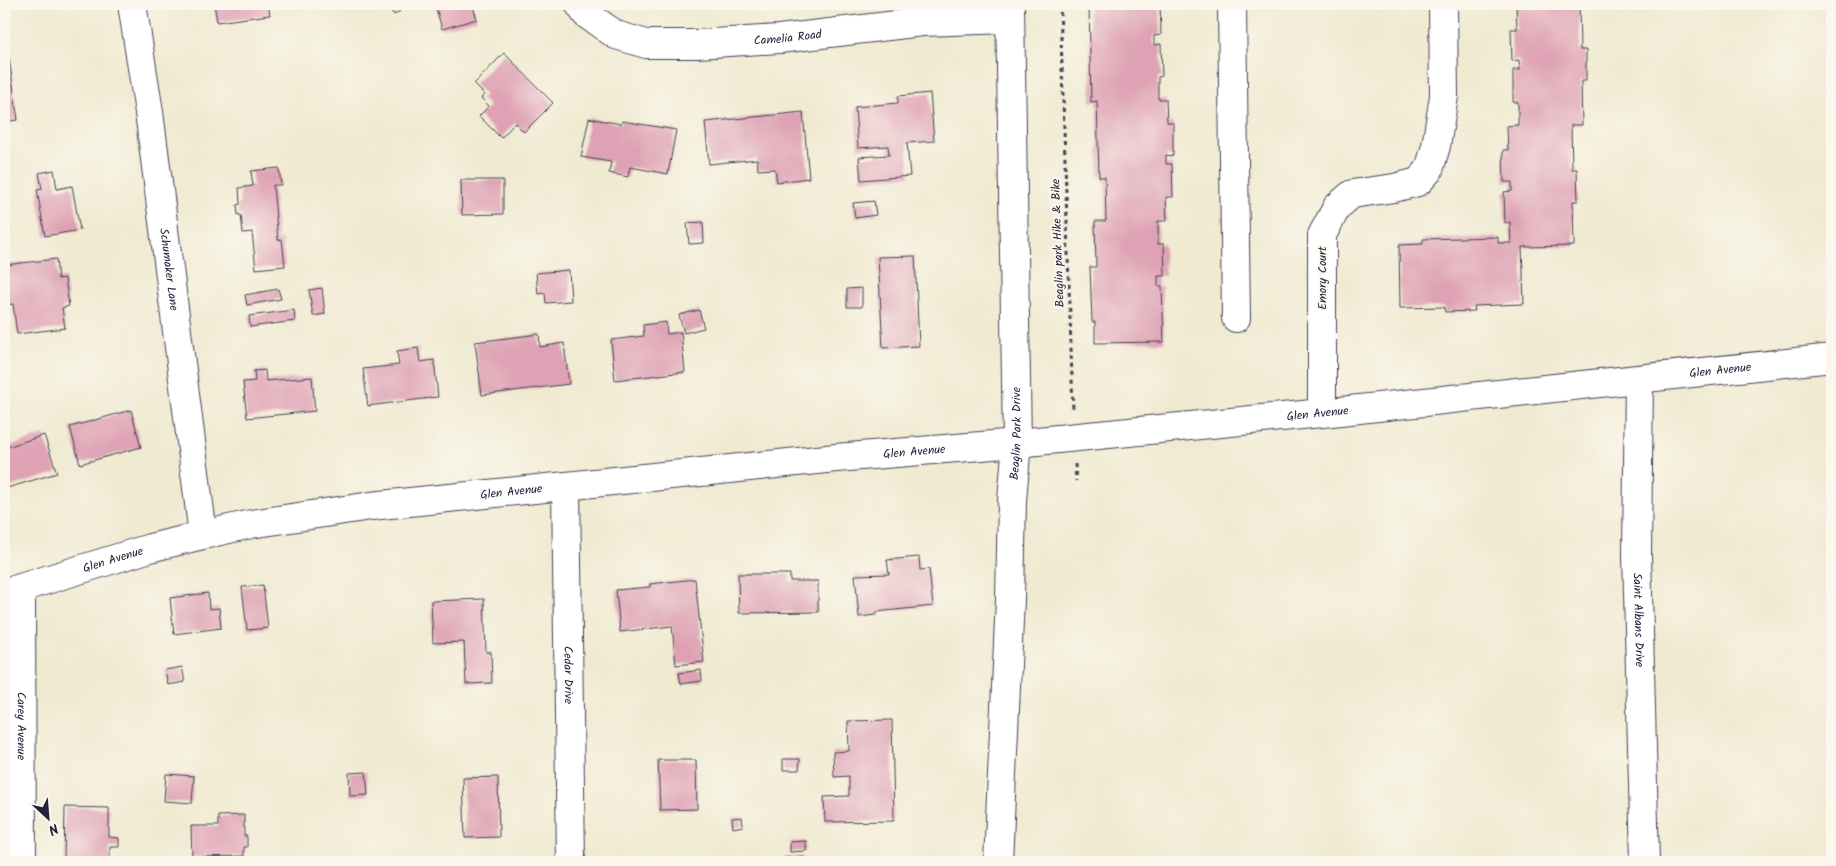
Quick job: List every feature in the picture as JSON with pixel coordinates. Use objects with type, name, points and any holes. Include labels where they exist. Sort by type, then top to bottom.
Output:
[{"type":"street","name":"Schumaker Lane","points":[[132,4],[149,112],[203,535]]},
{"type":"street","name":"Camelia Road","points":[[579,4],[586,14],[616,35],[646,44],[697,44],[778,39],[1010,11]]},
{"type":"street","points":[[1232,4],[1236,318]]},
{"type":"street","name":"Emory Court","points":[[1322,413],[1322,234],[1337,207],[1352,194],[1394,188],[1418,182],[1429,170],[1436,146],[1444,96],[1443,4]]},
{"type":"street","name":"Beaglin Park Drive","points":[[998,862],[1010,599],[1012,500],[1017,443],[1010,11]]},
{"type":"street","name":"Glen Avenue","points":[[12,591],[150,548],[203,535],[251,524],[372,506],[836,458],[1017,443],[1322,413],[1832,358]]},
{"type":"street","name":"Saint Albans Drive","points":[[1639,379],[1637,554],[1644,862]]},
{"type":"street","name":"Cedar Drive","points":[[566,487],[571,862]]},
{"type":"street","name":"Carey Avenue","points":[[12,591],[22,862]]},
{"type":"path","name":"Beaglin park Hike & Bike","points":[[1060,4],[1076,481]]},
{"type":"building","points":[[214,4],[268,4],[270,15],[217,22]]},
{"type":"building","points":[[395,4],[400,11],[394,15],[386,5]]},
{"type":"building","points":[[435,4],[472,4],[477,19],[442,29]]},
{"type":"building","points":[[1089,4],[1160,4],[1161,35],[1154,36],[1154,45],[1161,44],[1162,76],[1158,77],[1158,99],[1166,99],[1167,122],[1173,123],[1173,156],[1166,155],[1166,164],[1172,164],[1173,197],[1166,197],[1167,221],[1158,221],[1158,244],[1164,244],[1165,276],[1158,276],[1158,286],[1162,286],[1164,342],[1095,343],[1095,322],[1092,322],[1090,267],[1096,267],[1095,221],[1106,221],[1105,177],[1099,177],[1097,101],[1091,102]]},
{"type":"building","points":[[1579,4],[1580,50],[1586,50],[1586,81],[1581,81],[1582,125],[1571,125],[1572,169],[1577,169],[1578,201],[1573,201],[1574,246],[1522,247],[1524,304],[1474,306],[1475,311],[1445,312],[1444,307],[1400,308],[1399,245],[1423,244],[1423,239],[1498,237],[1498,243],[1511,243],[1510,222],[1505,223],[1504,192],[1512,191],[1512,182],[1504,182],[1503,150],[1508,150],[1507,126],[1518,125],[1518,102],[1513,102],[1513,70],[1520,70],[1519,60],[1512,61],[1511,29],[1517,29],[1516,5]]},
{"type":"building","points":[[504,53],[553,103],[524,132],[515,123],[501,138],[479,116],[489,106],[481,98],[485,95],[474,84]]},
{"type":"building","points":[[4,58],[9,58],[18,120],[4,122]]},
{"type":"building","points":[[930,93],[934,141],[907,143],[910,176],[861,180],[859,157],[889,155],[888,146],[858,148],[855,107],[898,103],[898,96]]},
{"type":"building","points":[[803,112],[809,178],[777,182],[775,169],[758,170],[757,159],[709,164],[705,122]]},
{"type":"building","points":[[589,118],[621,124],[622,121],[676,130],[668,174],[630,167],[628,177],[609,173],[611,162],[581,157]]},
{"type":"building","points":[[279,168],[281,185],[273,185],[278,240],[282,239],[285,266],[256,269],[252,232],[243,233],[241,215],[238,215],[237,205],[240,204],[239,188],[253,186],[251,171]]},
{"type":"building","points":[[54,170],[57,189],[72,186],[80,230],[45,236],[37,190],[42,189],[39,173]]},
{"type":"building","points":[[461,180],[503,180],[503,214],[462,215]]},
{"type":"building","points":[[874,201],[876,215],[855,218],[853,203]]},
{"type":"building","points":[[703,222],[704,243],[689,244],[687,223]]},
{"type":"building","points":[[915,256],[919,346],[883,348],[878,257]]},
{"type":"building","points":[[56,259],[58,279],[65,278],[69,306],[62,308],[65,328],[17,334],[13,304],[4,305],[4,265]]},
{"type":"building","points":[[569,270],[571,301],[546,303],[545,293],[538,294],[536,273]]},
{"type":"building","points":[[322,288],[325,314],[313,316],[309,290]]},
{"type":"building","points":[[862,288],[862,307],[847,307],[847,289]]},
{"type":"building","points":[[278,289],[281,299],[247,305],[245,295]]},
{"type":"building","points":[[294,310],[295,321],[250,327],[249,316]]},
{"type":"building","points":[[699,310],[704,328],[684,333],[679,315]]},
{"type":"building","points":[[666,322],[667,334],[681,332],[685,372],[615,380],[611,340],[644,336],[643,325]]},
{"type":"building","points":[[539,334],[540,347],[564,343],[569,384],[482,395],[475,342]]},
{"type":"building","points":[[418,348],[420,362],[434,360],[438,397],[368,406],[363,369],[399,365],[397,351]]},
{"type":"building","points":[[265,370],[266,381],[312,377],[315,411],[247,418],[243,382],[255,381],[254,371]]},
{"type":"building","points":[[131,410],[141,447],[80,464],[70,427]]},
{"type":"building","points":[[44,435],[57,473],[7,488],[4,478],[4,448]]},
{"type":"building","points":[[919,557],[920,570],[929,569],[933,606],[876,612],[876,615],[859,617],[855,575],[889,574],[887,560]]},
{"type":"building","points":[[738,574],[790,574],[790,581],[818,581],[818,612],[739,613]]},
{"type":"building","points":[[695,579],[704,662],[676,665],[672,626],[620,632],[616,590],[650,587],[650,584]]},
{"type":"building","points":[[263,585],[268,628],[247,630],[242,587]]},
{"type":"building","points":[[208,593],[209,609],[219,608],[221,628],[174,634],[170,598]]},
{"type":"building","points":[[484,599],[486,652],[491,652],[492,683],[466,684],[464,642],[433,643],[431,601]]},
{"type":"building","points":[[182,667],[185,682],[168,685],[165,670]]},
{"type":"building","points":[[701,670],[702,681],[681,684],[679,673]]},
{"type":"building","points":[[892,720],[894,821],[825,822],[824,797],[849,796],[849,776],[834,777],[833,752],[849,751],[848,721]]},
{"type":"building","points":[[783,759],[800,759],[799,770],[783,770]]},
{"type":"building","points":[[658,760],[696,760],[697,809],[660,810]]},
{"type":"building","points":[[366,772],[368,795],[350,796],[349,773]]},
{"type":"building","points":[[166,774],[194,776],[192,803],[164,801]]},
{"type":"building","points":[[498,777],[499,837],[465,838],[463,778]]},
{"type":"building","points":[[65,807],[109,808],[109,837],[119,838],[119,847],[110,847],[110,862],[64,862]]},
{"type":"building","points":[[244,815],[244,836],[247,836],[247,847],[244,847],[244,856],[192,857],[191,826],[218,826],[218,816]]},
{"type":"building","points":[[742,817],[743,826],[733,828],[732,818]]},
{"type":"building","points":[[806,841],[806,851],[790,852],[790,842]]},
{"type":"building","points":[[803,857],[804,862],[784,862],[784,858]]}]
